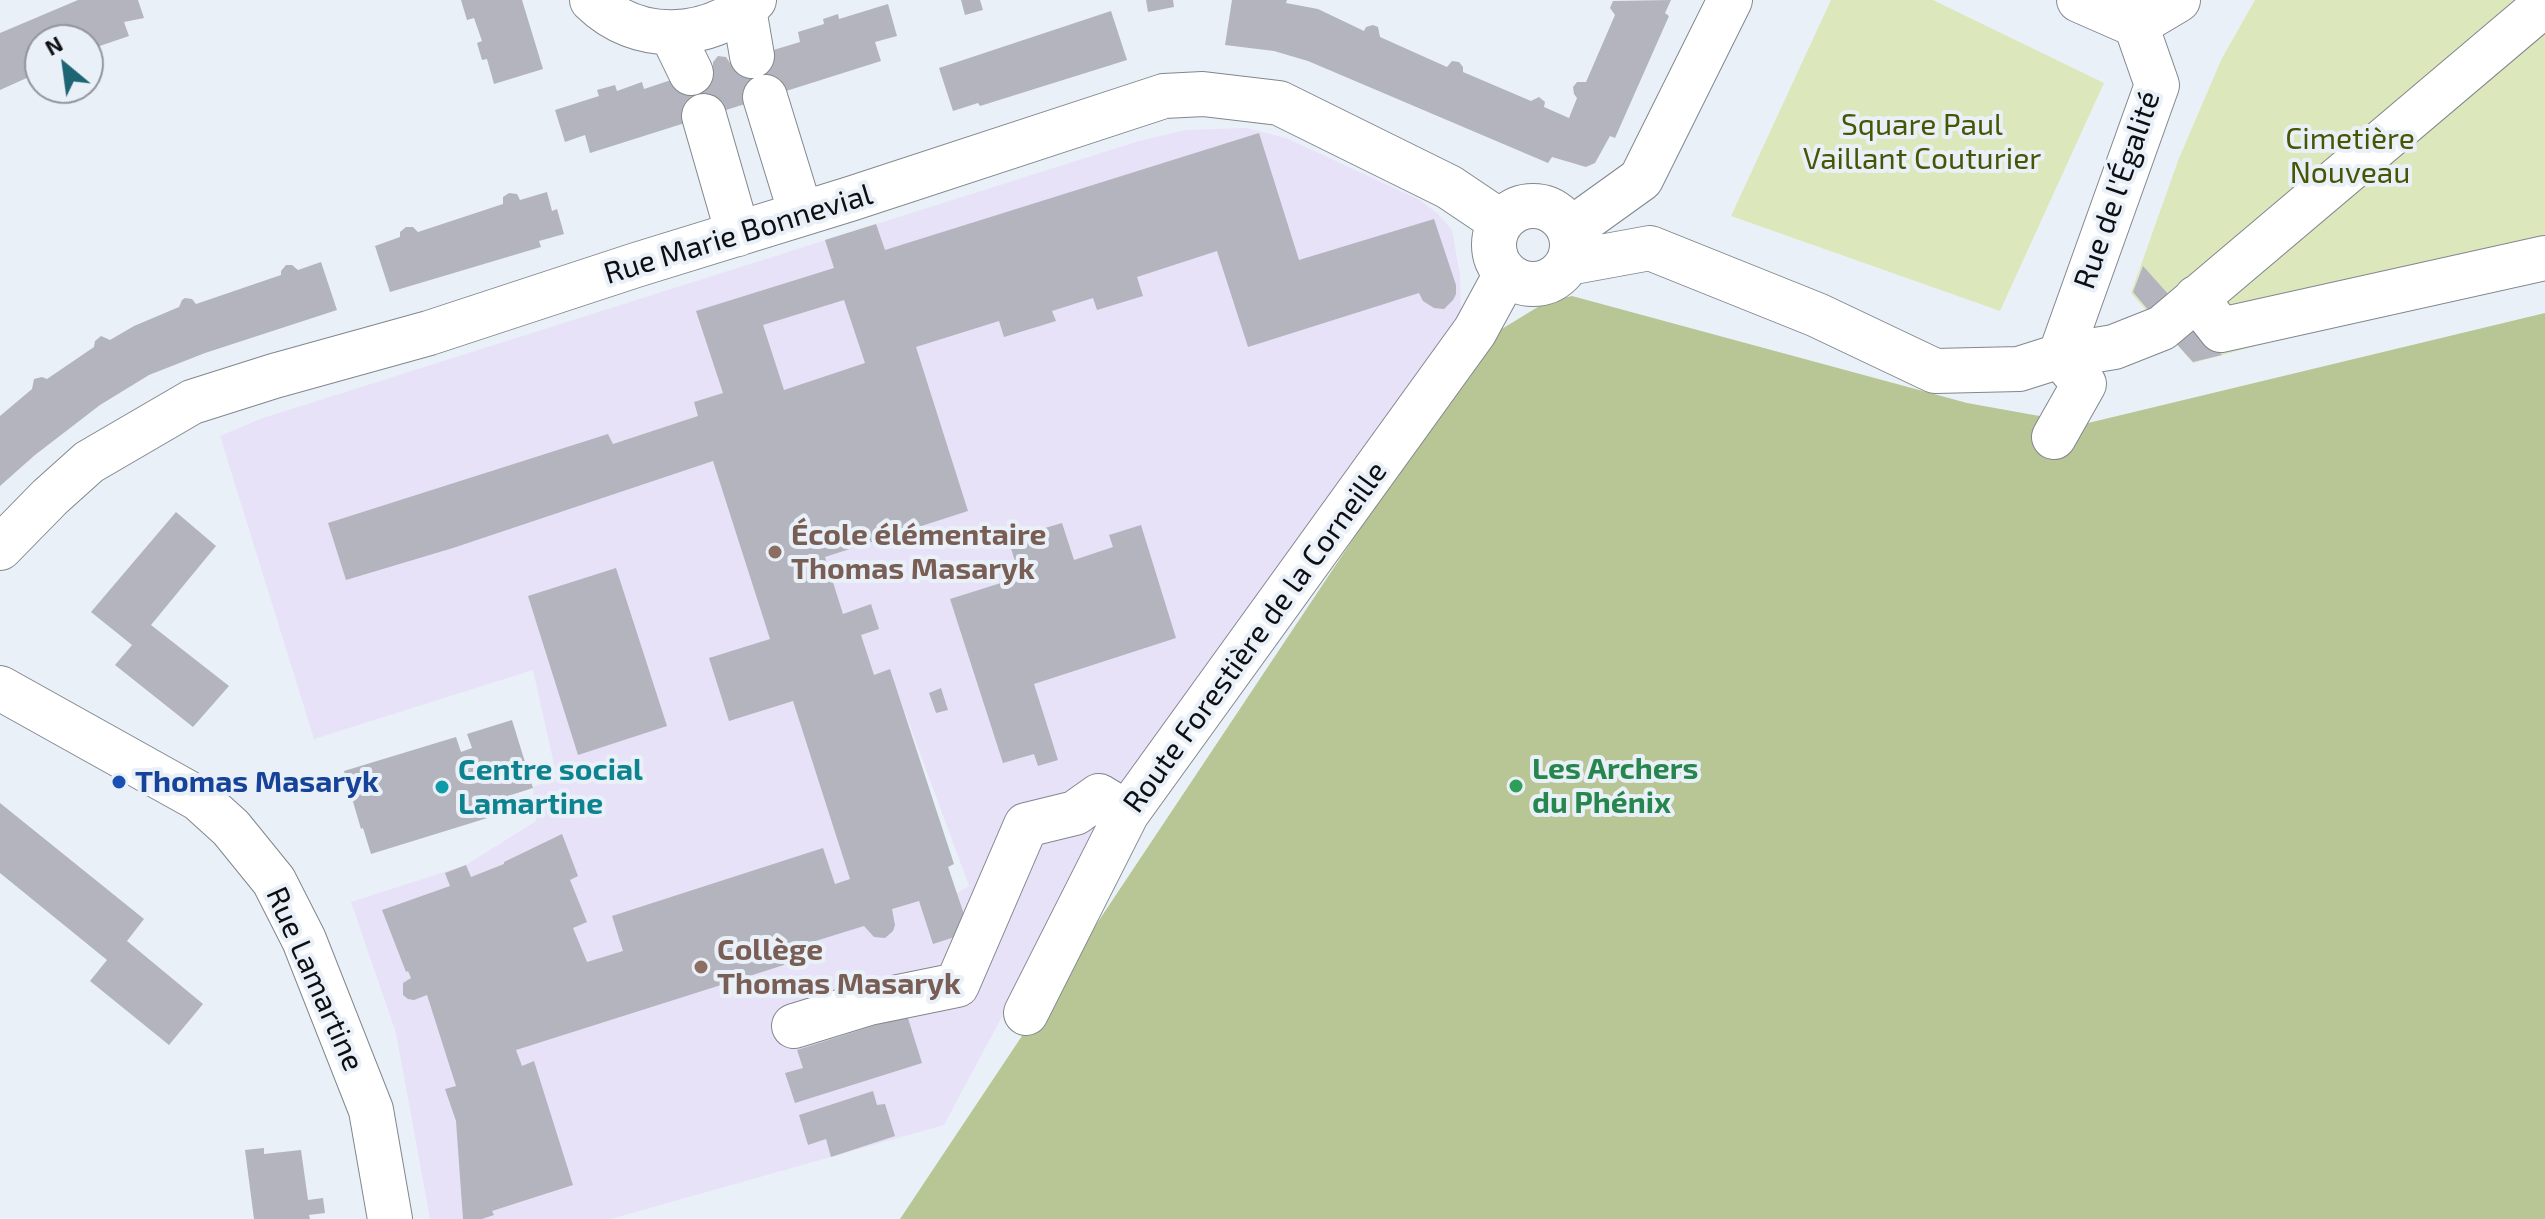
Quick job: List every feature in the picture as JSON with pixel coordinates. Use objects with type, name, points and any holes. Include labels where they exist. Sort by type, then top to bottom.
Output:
[{"type":"street","points":[[592,0],[617,20],[646,30],[672,34],[714,26],[749,5],[752,56]]},
{"type":"street","points":[[1569,246],[1641,179],[1730,0]]},
{"type":"street","points":[[2079,0],[2136,25],[2178,0]]},
{"type":"street","points":[[1569,246],[1650,248],[1817,315],[1935,371],[2019,369],[2060,356],[2114,347],[2162,328],[2545,4]]},
{"type":"street","name":"Rue de l'Égalité","points":[[2060,356],[2157,85],[2136,25]]},
{"type":"street","points":[[672,34],[691,73]]},
{"type":"street","name":"Rue Marie Bonnevial","points":[[0,548],[89,462],[192,402],[429,333],[1164,96],[1203,94],[1279,103],[1449,187],[1501,222]]},
{"type":"street","points":[[765,97],[801,214]]},
{"type":"street","points":[[704,116],[738,234]]},
{"type":"street","points":[[1544,207],[1563,219],[1569,246],[1562,273],[1540,285],[1516,281],[1506,274],[1499,265],[1493,243],[1501,222],[1520,208],[1544,207]]},
{"type":"street","points":[[2196,298],[2221,330],[2545,258]]},
{"type":"street","name":"Route Forestière de la Corneille","points":[[1026,1013],[1127,813],[1475,331],[1506,274]]},
{"type":"street","points":[[2054,437],[2084,384],[2060,356]]},
{"type":"street","name":"Rue Lamartine","points":[[0,688],[199,799],[231,828],[274,881],[304,940],[371,1110],[390,1219]]},
{"type":"street","points":[[794,1026],[869,1003],[957,985],[1026,825],[1075,813],[1099,796],[1127,813]]},
{"type":"shaded area","name":"École élémentaire Thomas Masaryk","points":[[1246,128],[1286,138],[1418,199],[1437,213],[1452,230],[1460,275],[1461,313],[1115,805],[944,1125],[611,1219],[430,1219],[396,1033],[351,902],[466,865],[536,821],[533,787],[557,778],[533,670],[314,739],[220,436],[260,419],[1139,141],[1186,130]],"holes":[[[896,688],[969,886],[956,893]]]},
{"type":"green space","name":"Square Paul Vaillant Couturier","points":[[1831,0],[1933,0],[2104,83],[2000,311],[1731,216]]},
{"type":"green space","name":"Cimetière Nouveau","points":[[2255,0],[2545,0],[2545,267],[2193,363],[2131,293],[2179,158],[2222,58]]},
{"type":"green space","points":[[1572,296],[1967,403],[2084,424],[2545,313],[2545,1219],[900,1219],[1487,338],[1546,302]]},
{"type":"building","points":[[78,0],[138,0],[144,18],[124,22],[129,36],[104,45],[104,24],[24,24],[24,79],[0,90],[0,33]]},
{"type":"building","points":[[461,0],[522,0],[543,69],[494,84],[487,59],[482,60],[477,43],[482,41],[474,18],[467,20]]},
{"type":"building","points":[[961,0],[980,0],[983,10],[965,15]]},
{"type":"building","points":[[1146,0],[1173,0],[1174,7],[1148,12]]},
{"type":"building","points":[[1232,0],[1287,0],[1286,3],[1318,9],[1364,31],[1373,25],[1378,27],[1380,37],[1447,67],[1452,61],[1459,62],[1463,72],[1531,101],[1539,97],[1545,102],[1544,107],[1569,118],[1577,98],[1573,87],[1577,82],[1586,82],[1615,15],[1610,8],[1613,1],[1671,0],[1665,13],[1669,16],[1615,138],[1610,136],[1595,163],[1586,167],[1552,157],[1548,163],[1308,61],[1274,51],[1225,45]]},
{"type":"building","points":[[888,4],[897,36],[875,42],[881,61],[590,153],[585,135],[565,142],[555,110],[599,96],[597,90],[615,85],[617,91],[642,82],[644,89],[713,66],[718,56],[726,57],[730,63],[800,42],[798,32],[824,24],[823,19],[838,14],[839,19]]},
{"type":"building","points":[[1111,11],[1127,60],[980,106],[978,103],[953,111],[939,68]]},
{"type":"building","points":[[1259,133],[1299,260],[1434,219],[1456,285],[1456,294],[1444,309],[1434,308],[1423,301],[1419,293],[1248,347],[1217,251],[1137,277],[1143,296],[1097,310],[1093,298],[1052,311],[1056,321],[1004,337],[999,321],[916,347],[968,511],[825,557],[843,614],[871,604],[879,629],[861,635],[874,675],[890,669],[954,864],[948,867],[970,932],[933,944],[919,901],[892,909],[895,925],[885,938],[874,937],[864,926],[780,952],[784,965],[516,1050],[522,1066],[534,1061],[573,1185],[492,1211],[494,1215],[482,1219],[463,1219],[456,1121],[445,1089],[456,1086],[427,995],[414,1000],[403,995],[403,983],[411,978],[382,910],[450,886],[445,873],[466,865],[471,877],[562,834],[578,876],[570,880],[587,922],[573,928],[587,962],[623,951],[612,916],[823,848],[835,884],[850,879],[793,701],[729,721],[709,658],[770,639],[713,461],[453,548],[346,580],[328,523],[608,434],[613,444],[698,416],[694,402],[723,393],[696,311],[834,268],[825,240],[876,224],[885,250]],"holes":[[[844,300],[865,363],[784,390],[763,325]]]},
{"type":"building","points":[[547,192],[552,211],[557,209],[564,234],[539,241],[541,247],[390,292],[375,246],[400,237],[400,232],[406,227],[413,227],[418,232],[503,204],[503,197],[509,193],[517,194],[520,200]]},
{"type":"building","points":[[321,262],[337,310],[205,353],[149,375],[100,405],[0,486],[0,416],[32,389],[34,379],[47,379],[94,347],[101,336],[110,340],[179,307],[185,298],[192,299],[196,304],[281,275],[286,265],[298,270]]},
{"type":"building","points":[[2143,266],[2169,295],[2150,312],[2133,292]]},
{"type":"building","points":[[2195,325],[2222,355],[2193,362],[2175,342]]},
{"type":"building","points":[[176,512],[216,546],[151,625],[229,686],[193,727],[115,665],[132,645],[91,612]]},
{"type":"building","points":[[1062,523],[1074,560],[1113,547],[1109,535],[1141,525],[1176,638],[1034,684],[1058,760],[1038,766],[1034,754],[1003,763],[950,599],[1020,577],[1008,539]]},
{"type":"building","points":[[616,568],[667,726],[578,755],[528,596]]},
{"type":"building","points":[[941,688],[948,710],[936,713],[929,693]]},
{"type":"building","name":"Centre social Lamartine","points":[[512,720],[533,788],[489,802],[494,816],[371,854],[344,771],[456,737],[461,752],[472,748],[467,734]]},
{"type":"building","points":[[0,803],[144,919],[127,941],[203,1004],[169,1045],[90,981],[107,960],[0,873]]},
{"type":"building","points":[[907,1015],[922,1063],[795,1103],[785,1073],[803,1068],[797,1050]]},
{"type":"building","points":[[873,1091],[877,1105],[885,1104],[895,1136],[831,1157],[826,1139],[808,1145],[799,1115]]},
{"type":"building","points":[[264,1148],[264,1154],[301,1150],[308,1200],[323,1198],[325,1213],[309,1215],[310,1219],[254,1219],[245,1150]]},
{"type":"place","name":"École élémentaire Thomas Masaryk","points":[[775,552]]},
{"type":"place","name":"Thomas Masaryk","points":[[119,782]]},
{"type":"place","name":"Les Archers du Phénix","points":[[1516,786]]},
{"type":"place","name":"Centre social Lamartine","points":[[442,787]]},
{"type":"place","name":"Collège Thomas Masaryk","points":[[701,967]]}]
